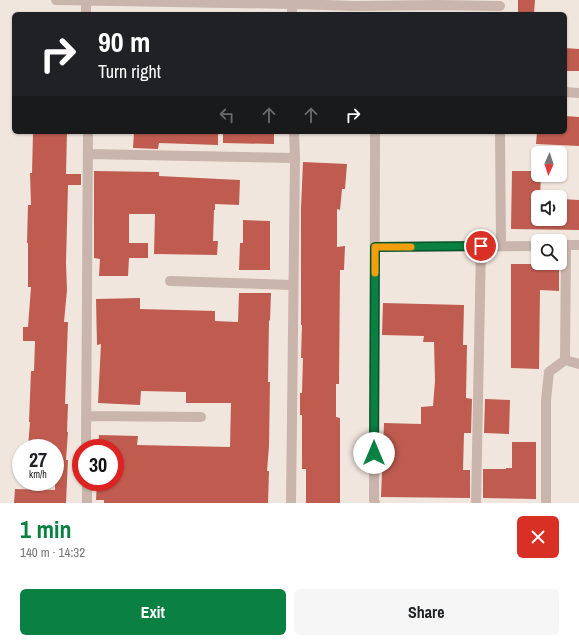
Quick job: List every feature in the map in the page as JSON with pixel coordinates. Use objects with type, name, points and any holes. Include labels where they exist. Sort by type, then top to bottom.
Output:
[{"type":"street","points":[[56,0],[356,7],[439,2],[501,7]]},
{"type":"street","points":[[86,0],[86,12]]},
{"type":"street","points":[[567,92],[579,93]]},
{"type":"street","points":[[86,439],[88,134]]},
{"type":"street","points":[[291,503],[294,134]]},
{"type":"street","points":[[375,134],[375,503]]},
{"type":"street","points":[[500,134],[501,246]]},
{"type":"street","points":[[88,154],[295,158]]},
{"type":"street","points":[[567,245],[579,245]]},
{"type":"street","points":[[476,503],[481,246]]},
{"type":"street","points":[[375,247],[531,246]]},
{"type":"street","points":[[563,270],[565,360]]},
{"type":"street","points":[[170,282],[293,285]]},
{"type":"street","points":[[565,360],[579,364]]},
{"type":"street","points":[[546,503],[546,400],[549,372],[565,360]]},
{"type":"street","points":[[86,416],[201,417]]},
{"type":"street","points":[[87,491],[87,503]]},
{"type":"building","points":[[518,0],[535,0],[534,12],[518,12]]},
{"type":"building","points":[[567,48],[579,49],[579,71],[567,71]]},
{"type":"building","points":[[567,116],[579,117],[579,146],[536,144],[537,134],[567,134]]},
{"type":"building","points":[[33,134],[67,134],[66,174],[81,174],[81,185],[68,185],[66,263],[67,290],[64,322],[68,322],[65,404],[68,404],[66,503],[14,503],[15,491],[64,491],[64,439],[29,439],[31,371],[34,371],[35,341],[23,341],[23,327],[28,327],[31,287],[28,287],[27,243],[28,205],[31,205],[30,173],[32,173]]},
{"type":"building","points":[[134,134],[218,134],[218,145],[159,143],[158,149],[133,148]]},
{"type":"building","points":[[223,134],[274,134],[274,144],[223,143]]},
{"type":"building","points":[[303,162],[347,164],[345,189],[342,189],[340,210],[337,209],[337,247],[345,246],[344,270],[340,270],[339,384],[336,384],[336,417],[340,418],[340,503],[306,503],[306,469],[302,469],[302,415],[300,415],[300,393],[302,393],[303,358],[301,358],[301,208]]},
{"type":"building","points":[[94,171],[159,172],[159,176],[240,180],[239,205],[215,204],[213,241],[218,241],[217,255],[154,254],[155,214],[129,214],[129,243],[148,243],[148,258],[129,258],[128,276],[99,276],[100,259],[94,258]]},
{"type":"building","points":[[512,171],[531,171],[531,182],[541,182],[540,190],[531,190],[531,226],[567,226],[567,199],[579,200],[579,230],[511,229]]},
{"type":"building","points":[[243,220],[270,221],[270,270],[239,270],[240,243],[243,243]]},
{"type":"building","points":[[511,264],[531,264],[531,270],[559,270],[559,291],[540,290],[539,369],[511,368]]},
{"type":"building","points":[[239,293],[271,293],[268,382],[270,382],[267,471],[269,471],[268,503],[104,503],[104,500],[96,500],[96,491],[124,491],[124,439],[99,439],[99,435],[138,436],[137,445],[230,447],[231,403],[186,403],[186,392],[141,391],[140,405],[98,403],[101,344],[97,345],[96,299],[140,298],[140,309],[215,311],[215,321],[238,322]]},
{"type":"building","points":[[383,303],[464,305],[463,345],[467,345],[466,398],[472,399],[471,433],[464,433],[463,470],[470,470],[470,498],[381,497],[384,423],[421,424],[421,407],[433,406],[435,381],[434,342],[423,342],[424,336],[382,335]]},
{"type":"building","points":[[485,399],[510,400],[509,434],[484,433]]},
{"type":"building","points":[[512,442],[536,442],[536,499],[483,498],[483,469],[512,468]]},
{"type":"slow traffic","points":[[375,273],[375,247],[411,247]]},
{"type":"route","points":[[374,453],[375,247],[481,246]]}]
